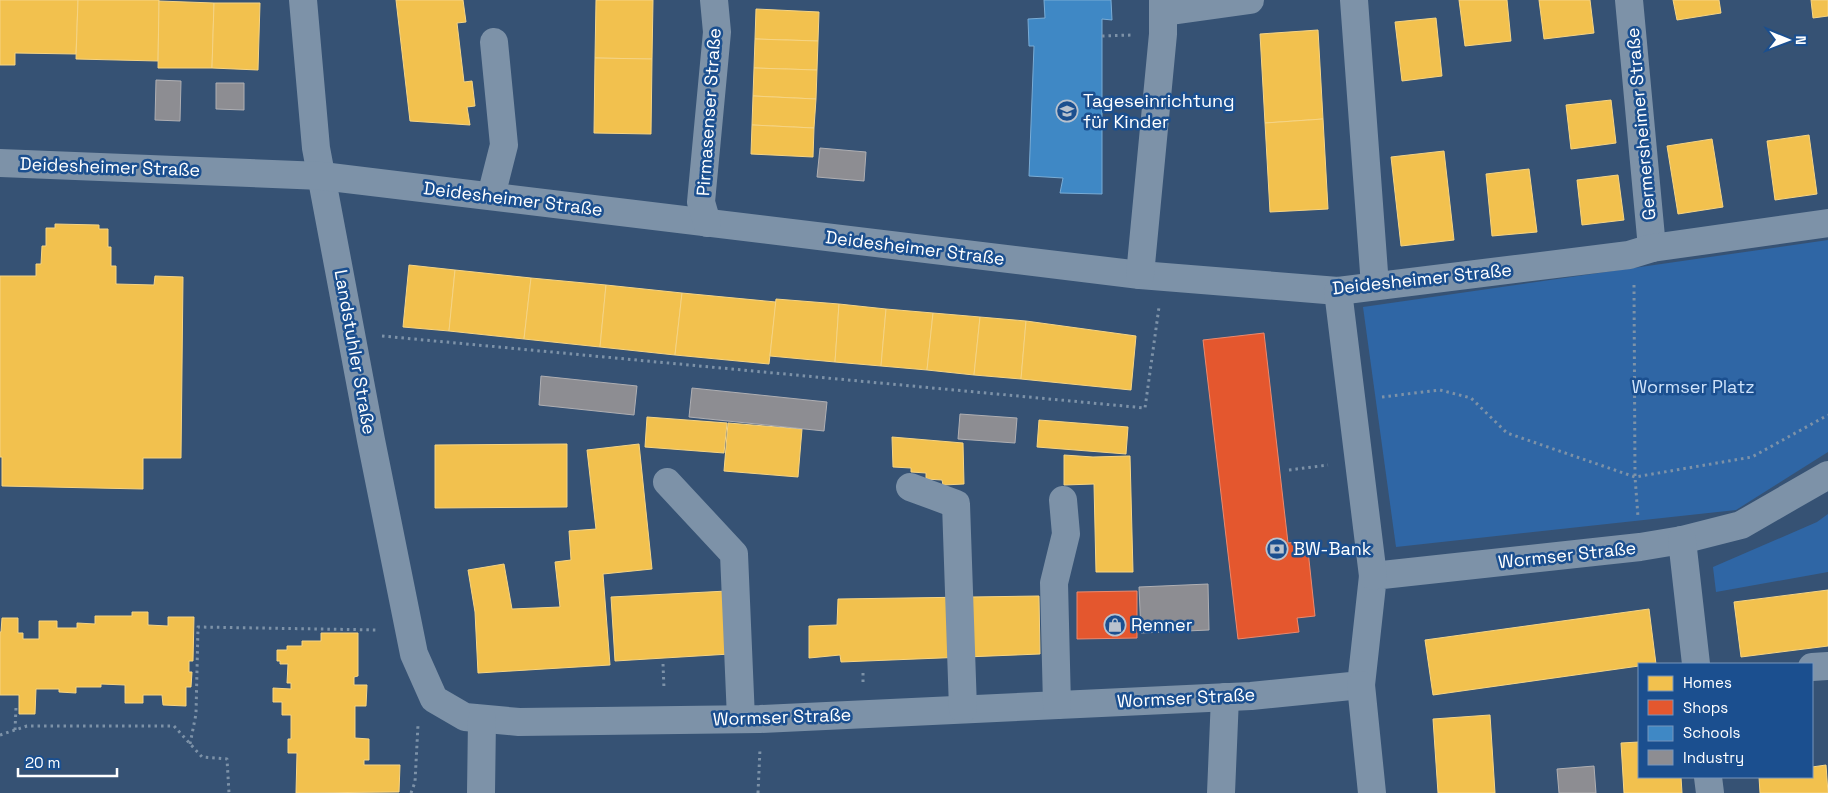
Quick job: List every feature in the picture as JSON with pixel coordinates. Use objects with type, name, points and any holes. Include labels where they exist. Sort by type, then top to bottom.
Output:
[{"type":"street","name":"Landstuhler Straße","points":[[303,0],[316,148],[414,654],[434,699]]},
{"type":"street","name":"Pirmasenser Straße","points":[[706,224],[701,202],[717,32],[714,0]]},
{"type":"street","points":[[1151,276],[1163,6],[1250,0]]},
{"type":"street","points":[[1354,0],[1375,286]]},
{"type":"street","name":"Germersheimer Straße","points":[[1629,0],[1640,251]]},
{"type":"street","points":[[491,196],[504,145],[494,42]]},
{"type":"street","name":"Deidesheimer Straße","points":[[0,163],[322,176],[706,224],[1151,276],[1338,291],[1640,251],[1828,223]]},
{"type":"street","points":[[1338,291],[1373,576],[1361,685],[1372,793]]},
{"type":"street","name":"Wormser Straße","points":[[1373,576],[1640,547],[1682,540],[1740,526],[1828,475]]},
{"type":"street","points":[[667,482],[734,554],[750,718]]},
{"type":"street","points":[[910,487],[956,504],[963,709]]},
{"type":"street","points":[[1057,705],[1054,583],[1066,534],[1063,500]]},
{"type":"street","points":[[1682,540],[1696,663]]},
{"type":"street","points":[[1813,667],[1828,666]]},
{"type":"street","name":"Wormser Straße","points":[[434,699],[465,717],[519,722],[750,718],[1057,705],[1251,696],[1361,685]]},
{"type":"street","points":[[1222,793],[1225,697]]},
{"type":"street","points":[[481,793],[482,719]]},
{"type":"street","points":[[1708,778],[1710,793]]},
{"type":"path","points":[[1640,251],[1635,289],[1635,477],[1640,547]]},
{"type":"path","points":[[351,333],[1145,408],[1151,276]]},
{"type":"path","points":[[1351,400],[1440,390],[1471,398],[1507,433],[1635,477],[1752,457],[1828,415]]},
{"type":"path","points":[[1289,470],[1358,461]]},
{"type":"path","points":[[190,744],[196,714],[198,626],[384,630]]},
{"type":"path","points":[[411,793],[416,782],[419,718],[434,699]]},
{"type":"path","points":[[14,730],[16,707]]},
{"type":"path","points":[[750,718],[760,767],[758,793]]},
{"type":"path","points":[[0,735],[27,726],[174,726],[202,757],[227,759],[228,793]]},
{"type":"green space","name":"Wormser Platz","points":[[1828,240],[1828,452],[1736,510],[1396,547],[1363,307]]},
{"type":"green space","points":[[1828,514],[1828,572],[1716,592],[1713,567],[1817,522]]},
{"type":"building: Homes","points":[[0,0],[78,0],[76,54],[15,53],[15,65],[0,65]]},
{"type":"building: Homes","points":[[78,0],[159,0],[158,61],[76,59]]},
{"type":"building: Homes","points":[[396,0],[463,0],[466,22],[457,23],[464,82],[472,81],[475,106],[467,107],[470,125],[410,121]]},
{"type":"building: Homes","points":[[596,0],[653,0],[652,59],[595,58]]},
{"type":"building: Homes","points":[[1459,0],[1507,0],[1511,41],[1465,46]]},
{"type":"building: Homes","points":[[1539,0],[1590,0],[1594,33],[1544,39]]},
{"type":"building: Homes","points":[[1673,0],[1719,0],[1721,13],[1677,20]]},
{"type":"building: Homes","points":[[1811,0],[1828,0],[1828,16],[1813,18]]},
{"type":"building: Homes","points":[[159,1],[214,3],[212,68],[158,68]]},
{"type":"building: Homes","points":[[214,3],[260,3],[258,70],[212,68]]},
{"type":"building: Homes","points":[[756,9],[819,12],[818,41],[755,39]]},
{"type":"building: Homes","points":[[1436,18],[1442,76],[1402,81],[1395,22]]},
{"type":"building: Homes","points":[[1318,30],[1323,119],[1265,123],[1260,34]]},
{"type":"building: Homes","points":[[755,39],[818,41],[817,70],[754,68]]},
{"type":"building: Homes","points":[[595,58],[652,59],[651,134],[594,133]]},
{"type":"building: Homes","points":[[754,68],[817,70],[816,99],[753,96]]},
{"type":"building: Homes","points":[[753,96],[816,99],[814,128],[752,125]]},
{"type":"building: Homes","points":[[1611,100],[1616,143],[1571,149],[1566,105]]},
{"type":"building: Homes","points":[[1323,119],[1328,209],[1270,212],[1265,123]]},
{"type":"building: Homes","points":[[752,125],[814,128],[813,157],[751,154]]},
{"type":"building: Homes","points":[[1809,135],[1817,194],[1775,200],[1767,141]]},
{"type":"building: Homes","points":[[1712,139],[1723,207],[1678,214],[1667,146]]},
{"type":"building: Homes","points":[[1444,151],[1454,240],[1401,246],[1391,157]]},
{"type":"building: Homes","points":[[1529,169],[1537,232],[1492,236],[1486,174]]},
{"type":"building: Homes","points":[[1618,175],[1624,220],[1582,225],[1577,180]]},
{"type":"building: Homes","points":[[55,224],[99,225],[99,229],[108,229],[108,247],[111,247],[111,266],[116,266],[116,284],[154,285],[155,276],[183,277],[181,458],[143,458],[143,489],[2,486],[2,457],[0,457],[0,276],[36,276],[36,264],[41,264],[42,246],[46,246],[46,228],[55,228]]},
{"type":"building: Homes","points":[[409,265],[455,270],[449,331],[403,327]]},
{"type":"building: Homes","points":[[455,270],[531,278],[524,339],[449,331]]},
{"type":"building: Homes","points":[[531,278],[606,285],[600,347],[524,339]]},
{"type":"building: Homes","points":[[606,285],[682,293],[675,355],[600,347]]},
{"type":"building: Homes","points":[[682,293],[776,302],[769,364],[675,355]]},
{"type":"building: Homes","points":[[776,299],[839,304],[835,362],[770,356]]},
{"type":"building: Homes","points":[[839,304],[886,309],[881,366],[835,362]]},
{"type":"building: Homes","points":[[886,309],[933,313],[927,370],[881,366]]},
{"type":"building: Homes","points":[[933,313],[980,317],[974,375],[927,370]]},
{"type":"building: Homes","points":[[980,317],[1026,321],[1021,379],[974,375]]},
{"type":"building: Homes","points":[[1026,321],[1136,336],[1131,390],[1021,379]]},
{"type":"building: Homes","points":[[647,417],[727,423],[724,453],[645,447]]},
{"type":"building: Homes","points":[[1039,420],[1128,427],[1126,454],[1037,447]]},
{"type":"building: Homes","points":[[728,423],[802,429],[798,477],[724,471]]},
{"type":"building: Homes","points":[[892,437],[963,443],[964,484],[943,485],[942,480],[926,479],[926,473],[911,472],[911,468],[893,467]]},
{"type":"building: Homes","points":[[567,444],[567,507],[435,508],[435,445]]},
{"type":"building: Homes","points":[[639,444],[652,569],[603,574],[610,665],[478,673],[475,612],[468,570],[504,564],[512,609],[560,607],[555,562],[571,560],[569,531],[596,529],[587,450]]},
{"type":"building: Homes","points":[[1064,455],[1093,457],[1130,456],[1133,572],[1096,572],[1094,484],[1064,485]]},
{"type":"building: Homes","points":[[1828,590],[1828,646],[1741,657],[1734,602]]},
{"type":"building: Homes","points":[[727,591],[730,654],[615,661],[611,597]]},
{"type":"building: Homes","points":[[1039,596],[1040,654],[841,662],[840,655],[809,658],[809,626],[837,625],[838,599]]},
{"type":"building: Homes","points":[[1649,609],[1656,663],[1638,663],[1638,666],[1433,695],[1425,640]]},
{"type":"building: Homes","points":[[132,612],[148,612],[148,625],[168,626],[168,617],[194,617],[193,661],[189,661],[189,672],[192,672],[191,687],[186,687],[186,706],[163,705],[162,695],[143,695],[143,703],[125,703],[125,685],[101,684],[101,687],[76,687],[76,693],[59,692],[59,689],[36,689],[35,714],[19,714],[19,695],[0,695],[0,632],[2,618],[18,618],[18,633],[23,633],[23,639],[39,639],[39,621],[57,621],[57,628],[77,628],[77,623],[95,624],[95,616],[132,616]]},
{"type":"building: Homes","points":[[321,633],[358,633],[358,676],[354,677],[354,685],[367,685],[366,706],[355,706],[355,738],[369,739],[369,760],[364,760],[364,765],[400,765],[399,792],[296,793],[297,753],[288,753],[288,739],[291,739],[291,715],[282,715],[282,702],[273,702],[273,688],[291,689],[291,683],[287,683],[288,664],[280,664],[280,661],[277,661],[277,650],[287,650],[287,646],[302,646],[302,641],[321,641]]},
{"type":"building: Homes","points":[[1490,715],[1495,793],[1438,793],[1433,719]]},
{"type":"building: Homes","points":[[1638,742],[1638,778],[1681,778],[1682,793],[1624,793],[1621,743]]},
{"type":"building: Homes","points":[[1826,765],[1828,793],[1760,793],[1759,778],[1813,778],[1813,767]]},
{"type":"building: Shops","points":[[1264,333],[1288,543],[1307,541],[1315,616],[1297,618],[1299,632],[1238,639],[1203,340]]},
{"type":"building: Shops","points":[[1137,591],[1137,638],[1077,639],[1077,592]]},
{"type":"building: Schools","name":"Tageseinrichtung für Kinder","points":[[1044,0],[1111,0],[1112,20],[1102,19],[1102,194],[1060,193],[1063,178],[1029,176],[1034,46],[1029,46],[1028,19],[1045,18]]},
{"type":"building: Industry","points":[[156,80],[181,81],[180,121],[155,120]]},
{"type":"building: Industry","points":[[216,83],[244,83],[244,110],[216,109]]},
{"type":"building: Industry","points":[[820,148],[866,152],[864,181],[817,177]]},
{"type":"building: Industry","points":[[541,376],[637,386],[634,415],[539,405]]},
{"type":"building: Industry","points":[[692,388],[827,402],[824,431],[689,417]]},
{"type":"building: Industry","points":[[960,414],[1017,418],[1015,443],[958,439]]},
{"type":"building: Industry","points":[[1208,584],[1209,630],[1141,633],[1139,587]]},
{"type":"building: Industry","points":[[1594,766],[1596,793],[1559,793],[1557,769]]},
{"type":"place","name":"Tageseinrichtung für Kinder","points":[[1067,111]]},
{"type":"place","name":"BW-Bank","points":[[1277,549]]},
{"type":"place","name":"Renner","points":[[1115,625]]}]
